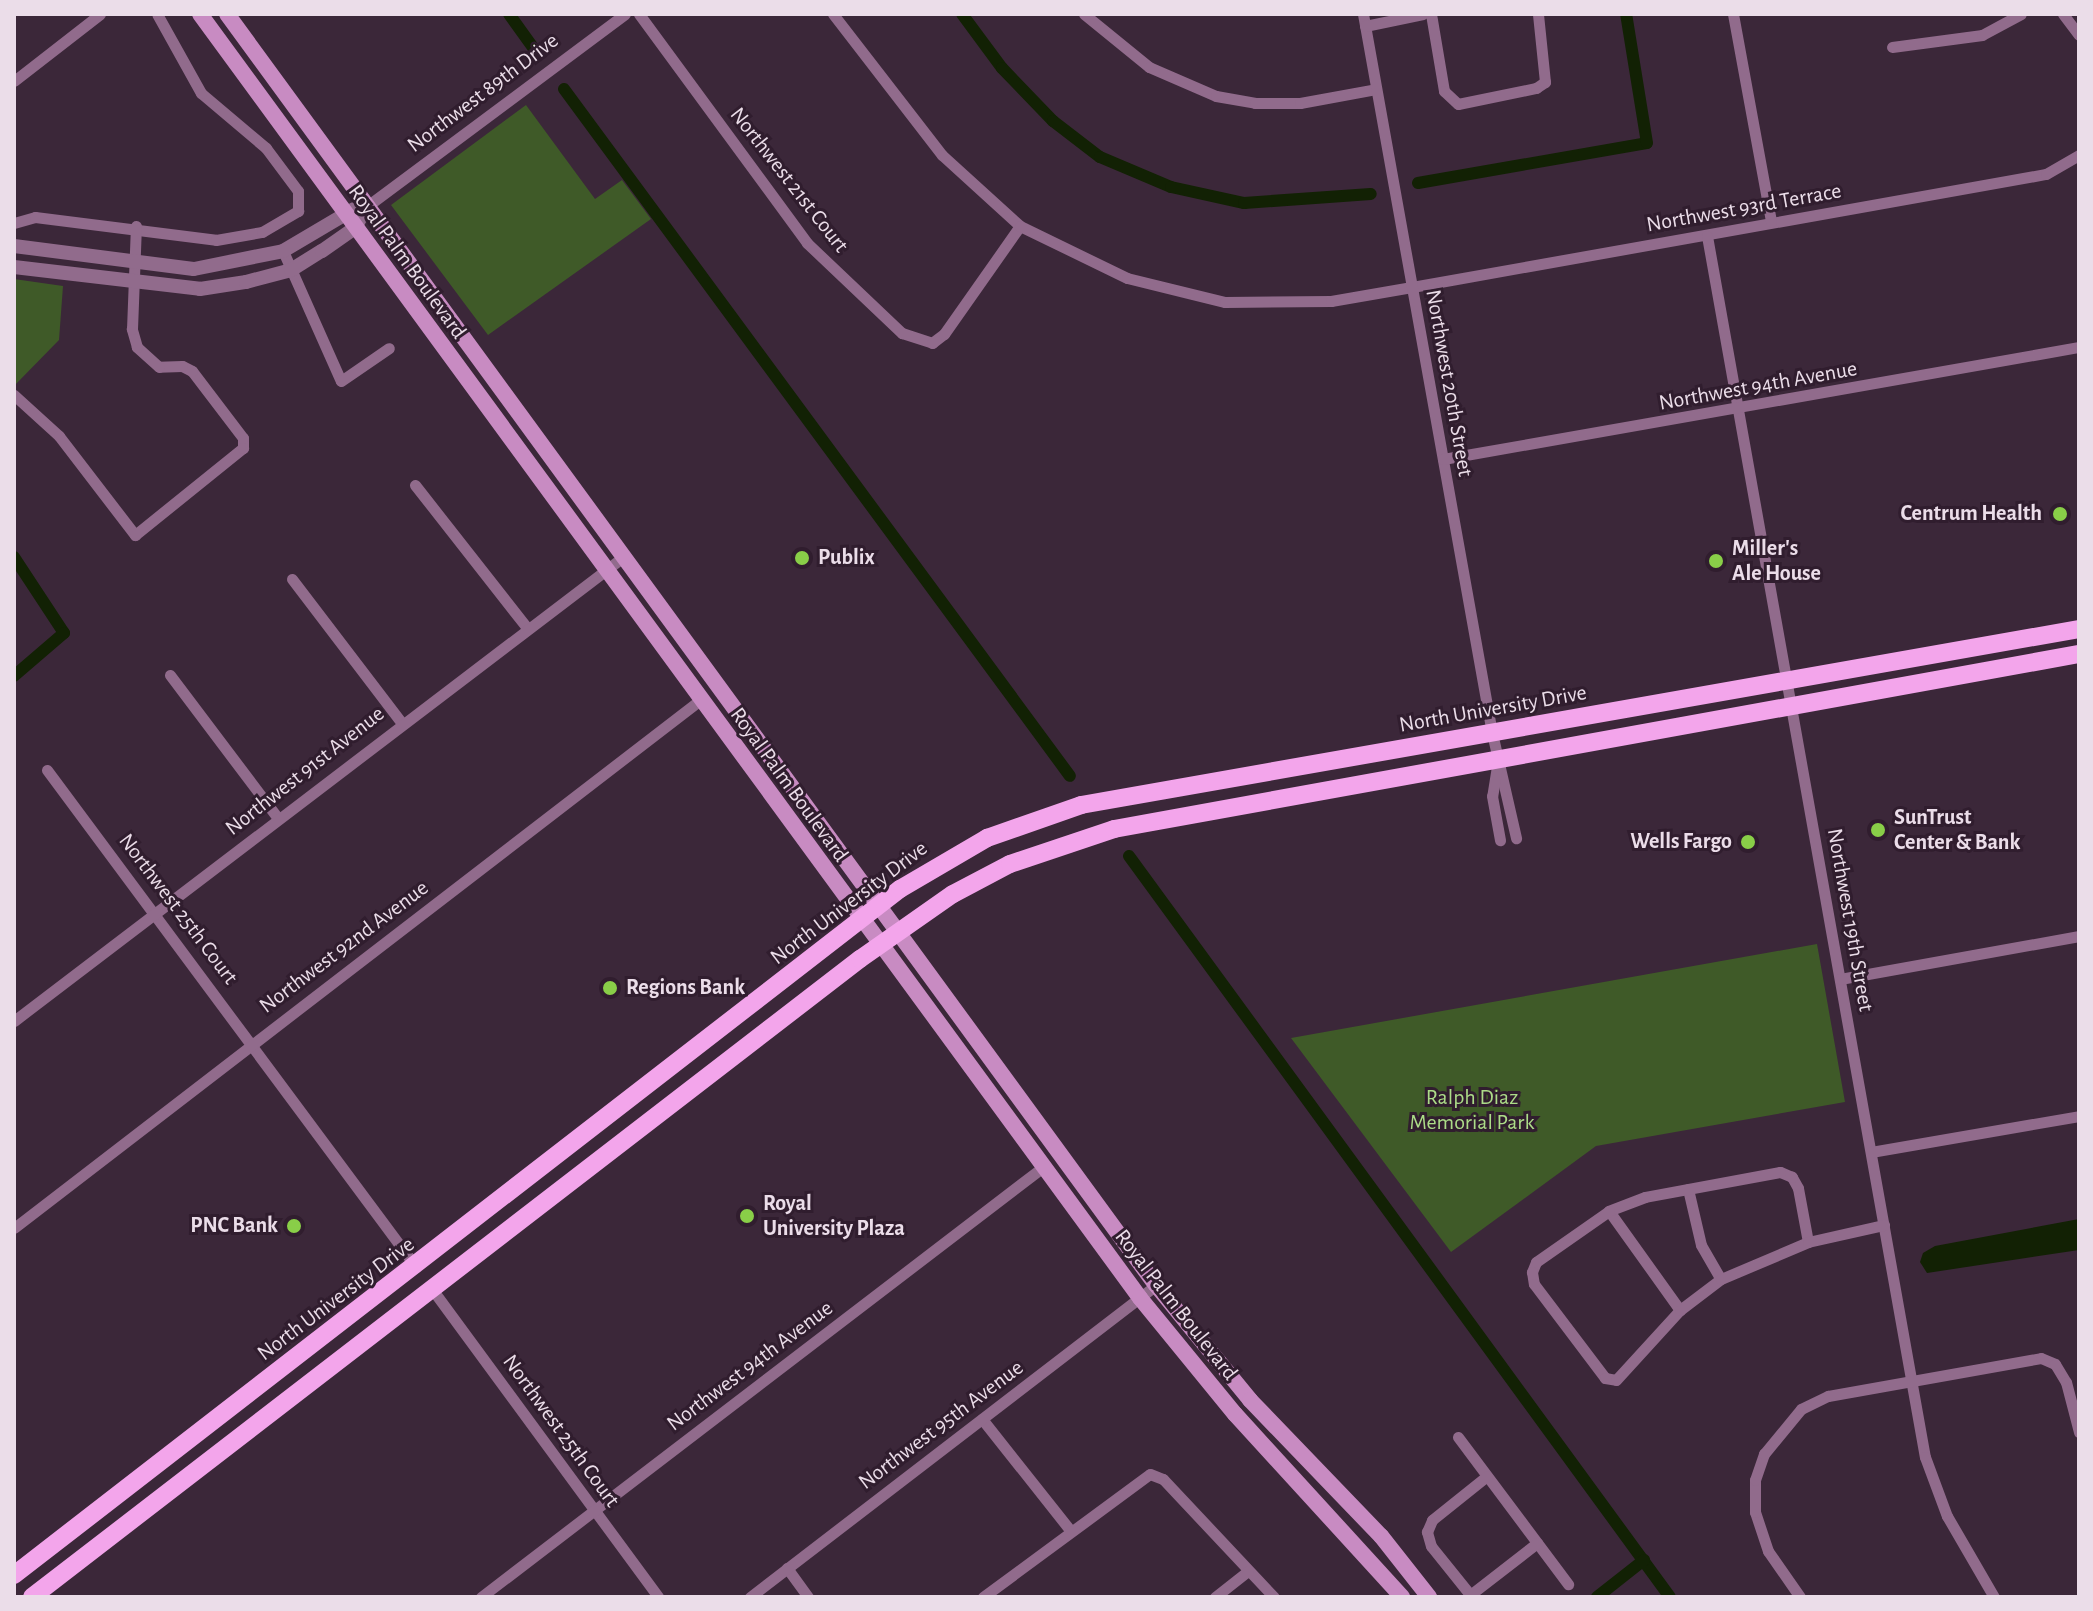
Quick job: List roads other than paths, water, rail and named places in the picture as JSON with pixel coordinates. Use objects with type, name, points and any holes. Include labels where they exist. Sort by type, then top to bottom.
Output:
[{"type":"main road","name":"Royal Palm Boulevard","points":[[200,14],[861,921],[1140,1298],[1235,1414],[1402,1597]]},
{"type":"main road","name":"Royal Palm Boulevard","points":[[227,14],[1156,1285],[1250,1400],[1381,1536],[1429,1597]]},
{"type":"main road","name":"North University Drive","points":[[14,1575],[416,1268],[880,905],[962,850],[1061,810],[2079,629]]},
{"type":"main road","points":[[32,1597],[899,930],[953,894],[1040,852],[1114,829],[2079,654]]},
{"type":"main road","points":[[1244,805],[1281,785],[1292,767]]},
{"type":"main road","points":[[1004,1114],[1049,1135]]},
{"type":"main road","points":[[432,1289],[432,1271],[466,1229]]},
{"type":"main road","points":[[374,1333],[412,1292],[416,1268]]},
{"type":"street","points":[[14,81],[100,14]]},
{"type":"street","points":[[14,223],[35,217],[136,226],[216,240],[239,239],[290,220],[300,202],[266,148],[201,93],[157,14]]},
{"type":"street","name":"Northwest 89th Drive","points":[[14,246],[194,269],[283,251],[344,212],[366,207],[625,14]]},
{"type":"street","name":"Northwest 21st Court","points":[[639,14],[807,243],[902,333],[932,343],[1020,226]]},
{"type":"street","name":"Northwest 93rd Terrace","points":[[833,14],[942,155],[1020,226],[1127,278],[1225,302],[1331,301],[2046,174],[2079,155]]},
{"type":"street","points":[[1084,14],[1149,67],[1216,96],[1255,103],[1300,103],[1376,89]]},
{"type":"street","points":[[1364,20],[1423,14]]},
{"type":"street","points":[[1431,14],[1444,91],[1458,104],[1536,88],[1545,82],[1538,14]]},
{"type":"street","points":[[1733,14],[1771,222]]},
{"type":"street","points":[[1892,47],[1982,35],[2021,14]]},
{"type":"street","points":[[2063,14],[2079,35]]},
{"type":"street","name":"Northwest 20th Street","points":[[1364,20],[1492,733],[1516,838]]},
{"type":"street","name":"Northwest 89th Drive","points":[[14,267],[136,285],[200,289],[291,270],[355,228],[366,207]]},
{"type":"street","points":[[14,395],[59,436],[135,535],[243,448],[243,438],[192,371],[182,366],[159,367],[137,347],[132,329],[137,264],[136,226]]},
{"type":"street","name":"Northwest 19th Street","points":[[1707,236],[1925,1457],[1947,1516],[1994,1597]]},
{"type":"street","points":[[283,251],[341,381],[389,348]]},
{"type":"street","name":"Northwest 94th Avenue","points":[[1443,459],[1739,410],[2079,347]]},
{"type":"street","points":[[415,485],[527,628]]},
{"type":"street","name":"Northwest 91st Avenue","points":[[14,1021],[401,722],[623,557]]},
{"type":"street","points":[[292,579],[401,722]]},
{"type":"street","points":[[170,675],[277,817]]},
{"type":"street","name":"Northwest 92nd Avenue","points":[[14,1228],[700,700]]},
{"type":"street","name":"Northwest 20th Street","points":[[1499,758],[1492,796],[1500,840]]},
{"type":"street","name":"Northwest 25th Court","points":[[47,770],[157,912],[416,1268]]},
{"type":"street","points":[[1840,979],[2079,936]]},
{"type":"street","points":[[1871,1152],[2079,1116]]},
{"type":"street","name":"Northwest 94th Avenue","points":[[481,1597],[1043,1167]]},
{"type":"street","points":[[1808,1242],[1792,1177],[1780,1172],[1645,1197],[1609,1211],[1536,1262],[1534,1284],[1605,1378],[1616,1380],[1629,1371],[1680,1310],[1721,1279],[1808,1242],[1884,1225]]},
{"type":"street","points":[[1688,1189],[1701,1245],[1721,1279]]},
{"type":"street","points":[[1609,1211],[1680,1310]]},
{"type":"street","name":"Northwest 95th Avenue","points":[[750,1597],[1156,1285]]},
{"type":"street","name":"Northwest 25th Court","points":[[432,1289],[658,1597]]},
{"type":"street","points":[[1800,1597],[1768,1551],[1755,1512],[1755,1480],[1764,1454],[1801,1409],[1828,1396],[2041,1358],[2055,1364],[2066,1382],[2079,1432]]},
{"type":"street","points":[[982,1419],[1070,1530]]},
{"type":"street","points":[[1458,1437],[1568,1584]]},
{"type":"street","points":[[983,1597],[1150,1474],[1163,1479],[1274,1597]]},
{"type":"street","points":[[1487,1476],[1432,1520],[1427,1532],[1431,1546],[1471,1596],[1537,1543]]},
{"type":"street","points":[[787,1568],[808,1597]]},
{"type":"street","points":[[1215,1597],[1248,1571]]},
{"type":"waterway","points":[[509,14],[537,53]]},
{"type":"waterway","points":[[962,14],[1002,68],[1053,121],[1100,157],[1171,187],[1244,203],[1371,194]]},
{"type":"waterway","points":[[1418,183],[1647,143],[1626,14]]},
{"type":"waterway","points":[[564,89],[1070,776]]},
{"type":"waterway","points":[[14,557],[64,633],[14,676]]},
{"type":"waterway","points":[[1129,856],[1670,1597]]},
{"type":"waterway","points":[[1597,1597],[1644,1560]]},
{"type":"place","name":"Centrum Health","points":[[2060,514]]},
{"type":"place","name":"Publix","points":[[802,558]]},
{"type":"place","name":"Miller's Ale House","points":[[1716,561]]},
{"type":"place","name":"SunTrust Center & Bank","points":[[1878,830]]},
{"type":"place","name":"Wells Fargo","points":[[1748,842]]},
{"type":"place","name":"Regions Bank","points":[[610,988]]},
{"type":"place","name":"Royal University Plaza","points":[[747,1216]]},
{"type":"place","name":"PNC Bank","points":[[294,1226]]},
{"type":"park label","name":"Ralph Diaz Memorial Park","points":[[1472,1110]]}]
